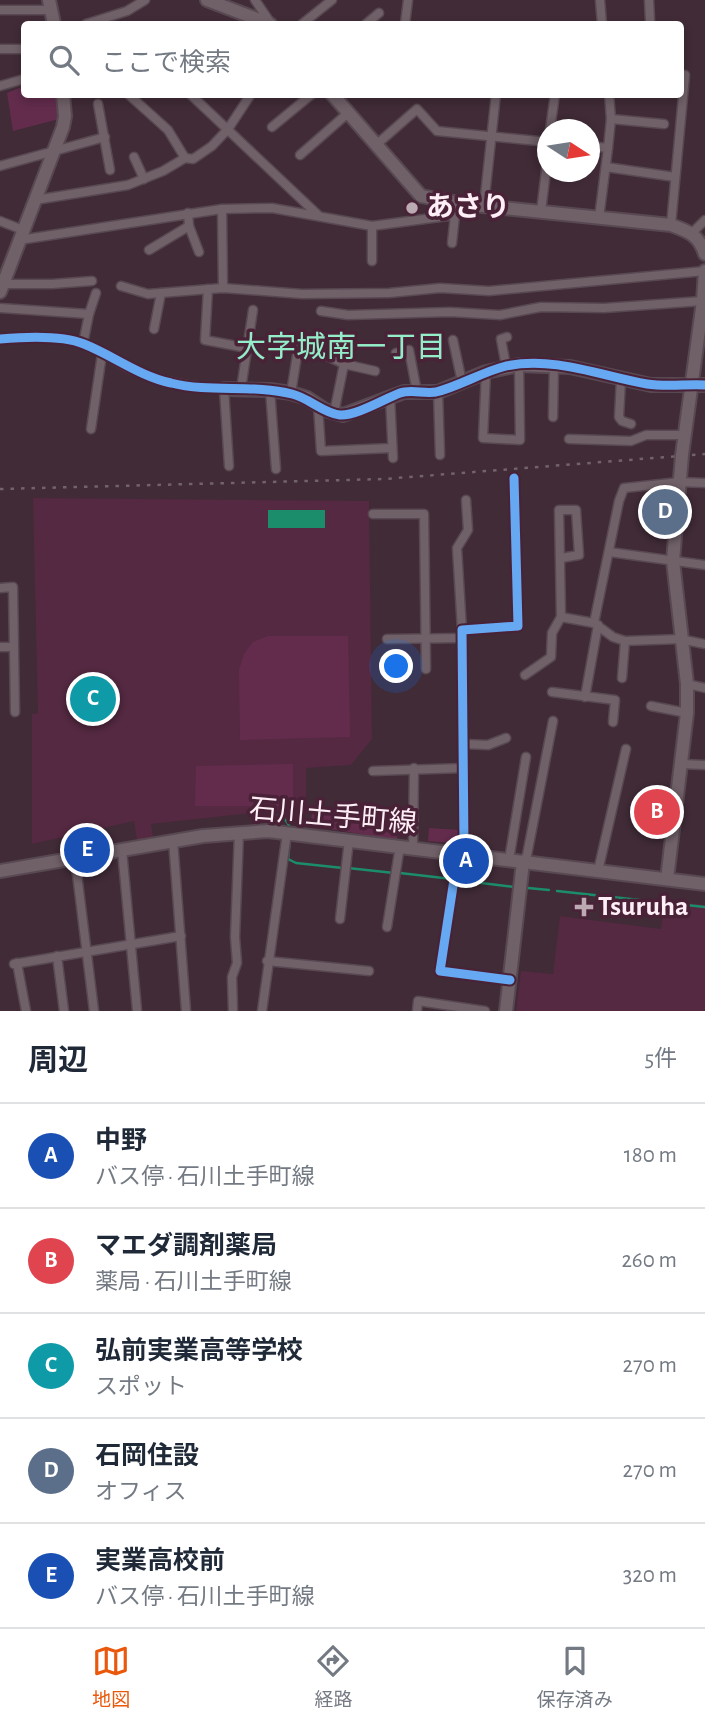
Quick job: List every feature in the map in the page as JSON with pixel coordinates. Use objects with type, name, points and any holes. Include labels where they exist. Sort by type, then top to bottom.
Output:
[{"type":"street","points":[[114,21],[145,0]]},
{"type":"street","points":[[207,0],[263,21]]},
{"type":"street","points":[[255,0],[269,21]]},
{"type":"street","points":[[306,21],[332,0]]},
{"type":"street","points":[[405,21],[408,0]]},
{"type":"street","points":[[600,0],[602,21]]},
{"type":"street","points":[[649,0],[650,20]]},
{"type":"street","points":[[0,10],[50,5]]},
{"type":"street","points":[[370,21],[379,13]]},
{"type":"street","points":[[0,49],[21,48]]},
{"type":"street","points":[[0,86],[21,80]]},
{"type":"street","points":[[64,98],[65,116],[54,149],[2,282],[52,284],[92,281]]},
{"type":"street","points":[[132,98],[168,130],[185,158]]},
{"type":"street","points":[[194,98],[318,215]]},
{"type":"street","points":[[35,200],[128,185],[185,158],[193,159],[212,146],[228,129],[248,98]]},
{"type":"street","points":[[272,127],[307,98]]},
{"type":"street","points":[[484,205],[496,98]]},
{"type":"street","points":[[552,119],[555,98]]},
{"type":"street","points":[[599,218],[611,119],[609,98]]},
{"type":"street","points":[[671,225],[683,98]]},
{"type":"street","points":[[300,155],[342,101],[421,196],[464,204],[671,225],[699,233]]},
{"type":"street","points":[[98,104],[110,170]]},
{"type":"street","points":[[376,145],[417,109],[437,131],[537,141]]},
{"type":"street","points":[[611,119],[664,124]]},
{"type":"street","points":[[0,166],[105,137]]},
{"type":"street","points":[[600,147],[608,148]]},
{"type":"street","points":[[135,157],[144,179]]},
{"type":"street","points":[[606,167],[675,177]]},
{"type":"street","points":[[541,211],[545,182]]},
{"type":"street","points":[[452,243],[455,215],[464,204]]},
{"type":"street","points":[[0,221],[21,235],[45,238],[222,209],[272,208],[372,226],[455,215]]},
{"type":"street","points":[[222,209],[223,288]]},
{"type":"street","points":[[188,213],[199,252]]},
{"type":"street","points":[[705,220],[699,233],[705,254]]},
{"type":"street","points":[[149,250],[190,226]]},
{"type":"street","points":[[372,226],[372,261]]},
{"type":"street","points":[[121,286],[148,294],[223,288],[302,294],[389,293],[440,288],[489,290],[705,271],[701,347],[691,384],[673,561],[687,684],[687,713],[667,879]]},
{"type":"street","points":[[208,289],[205,340],[247,348]]},
{"type":"street","points":[[83,344],[96,293]]},
{"type":"street","points":[[154,329],[161,293]]},
{"type":"street","points":[[321,311],[348,315],[450,312],[500,315],[541,307],[604,308],[703,301]]},
{"type":"street","points":[[0,308],[89,314]]},
{"type":"street","points":[[241,389],[253,310]]},
{"type":"street","points":[[486,372],[483,438],[520,440],[512,366],[501,339],[507,337]]},
{"type":"street","points":[[0,339],[68,340],[171,383],[291,393],[343,415],[404,391],[438,391],[486,372],[512,366],[554,364],[651,385],[705,386]]},
{"type":"street","points":[[453,340],[462,383]]},
{"type":"street","points":[[291,393],[299,343],[344,364],[375,371]]},
{"type":"street","points":[[396,353],[409,350],[417,392]]},
{"type":"street","points":[[91,429],[102,355]]},
{"type":"street","points":[[334,413],[344,364]]},
{"type":"street","points":[[553,417],[554,364]]},
{"type":"street","points":[[621,379],[619,417],[631,424]]},
{"type":"street","points":[[224,389],[229,466]]},
{"type":"street","points":[[270,390],[276,469]]},
{"type":"street","points":[[438,391],[440,455]]},
{"type":"street","points":[[390,397],[393,458]]},
{"type":"street","points":[[318,406],[321,450],[392,448]]},
{"type":"street","points":[[569,439],[631,441],[646,435],[685,435]]},
{"type":"street","points":[[387,639],[426,638],[518,626],[514,478]]},
{"type":"street","points":[[585,697],[609,552],[624,488],[680,482],[705,483]]},
{"type":"street","points":[[466,500],[468,530],[457,548],[462,634],[464,846],[460,854],[440,971],[510,981]]},
{"type":"street","points":[[525,675],[551,657],[552,633],[561,617],[559,510],[576,510],[579,555],[561,558]]},
{"type":"street","points":[[373,513],[424,514],[426,669]]},
{"type":"street","points":[[609,552],[705,565]]},
{"type":"street","points":[[0,588],[13,587],[15,712]]},
{"type":"street","points":[[561,617],[596,624],[613,638],[625,641],[680,639],[705,644]]},
{"type":"street","points":[[622,678],[625,641]]},
{"type":"street","points":[[0,647],[13,647]]},
{"type":"street","points":[[687,684],[705,688]]},
{"type":"street","points":[[552,692],[615,700],[613,722]]},
{"type":"street","points":[[652,706],[687,713]]},
{"type":"street","points":[[506,1011],[523,862],[527,855],[553,721]]},
{"type":"street","points":[[464,744],[488,745],[506,738]]},
{"type":"street","points":[[598,871],[626,749]]},
{"type":"street","points":[[509,860],[526,757]]},
{"type":"street","points":[[681,764],[705,765]]},
{"type":"street","points":[[387,927],[406,847],[414,768]]},
{"type":"street","points":[[373,771],[464,768]]},
{"type":"street","points":[[233,1011],[232,977],[237,963],[235,937],[239,832]]},
{"type":"street","name":"石川土手町線","points":[[0,871],[239,832],[287,833],[705,884]]},
{"type":"street","points":[[264,1011],[267,961],[287,833]]},
{"type":"street","points":[[340,919],[349,840]]},
{"type":"street","points":[[173,841],[186,1011]]},
{"type":"street","points":[[122,850],[137,1010]]},
{"type":"street","points":[[75,858],[94,1011]]},
{"type":"street","points":[[26,1011],[15,963],[181,936]]},
{"type":"street","points":[[57,956],[64,1011]]},
{"type":"street","points":[[267,961],[369,971]]},
{"type":"street","points":[[417,1011],[418,1001],[485,1011]]},
{"type":"shaded area","points":[[21,87],[21,98],[58,98],[59,119],[13,131],[7,93]]},
{"type":"shaded area","points":[[33,498],[369,501],[372,739],[351,765],[306,768],[306,807],[151,824],[153,838],[137,840],[134,821],[32,844],[32,714],[38,713]]},
{"type":"shaded area","points":[[268,510],[325,510],[325,528],[268,528]]},
{"type":"shaded area","points":[[268,636],[348,636],[350,737],[240,740],[239,670],[244,654],[253,642]]},
{"type":"shaded area","points":[[293,764],[293,806],[195,806],[196,766]]},
{"type":"shaded area","points":[[319,808],[399,821],[397,840],[311,826],[312,812]]},
{"type":"shaded area","points":[[429,828],[460,830],[459,844],[428,841]]},
{"type":"shaded area","points":[[665,900],[705,905],[705,1011],[516,1011],[521,971],[553,974],[560,916],[661,929]]},
{"type":"waterway","points":[[265,810],[284,818],[289,825]]},
{"type":"waterway","points":[[290,839],[288,859],[296,863],[343,868]]},
{"type":"waterway","points":[[348,868],[394,873]]},
{"type":"waterway","points":[[400,873],[452,879]]},
{"type":"waterway","points":[[457,880],[515,887]]},
{"type":"waterway","points":[[528,888],[549,890]]},
{"type":"waterway","points":[[557,891],[658,902]]},
{"type":"waterway","points":[[667,903],[705,907]]},
{"type":"railway","points":[[0,489],[384,479],[705,454]]},
{"type":"cycle path","points":[[0,339],[42,337],[75,341],[159,380],[201,388],[277,391],[298,396],[340,415],[362,410],[400,393],[436,392],[506,366],[524,364],[560,365],[654,385],[705,385]]},
{"type":"cycle path","points":[[510,980],[440,971],[457,860],[464,846],[462,630],[518,626],[514,478]]},
{"type":"place","name":"あさり","points":[[412,208]]},
{"type":"place","name":"石岡住設","points":[[665,512]]},
{"type":"place","name":"弘前実業高等学校","points":[[93,699]]},
{"type":"place","name":"マエダ調剤薬局","points":[[657,812]]},
{"type":"place","name":"実業高校前","points":[[87,850]]},
{"type":"place","name":"中野","points":[[466,861]]},
{"type":"place","name":"Tsuruha","points":[[584,907]]},
{"type":"district","name":"大字城南一丁目","points":[[341,348]]}]
